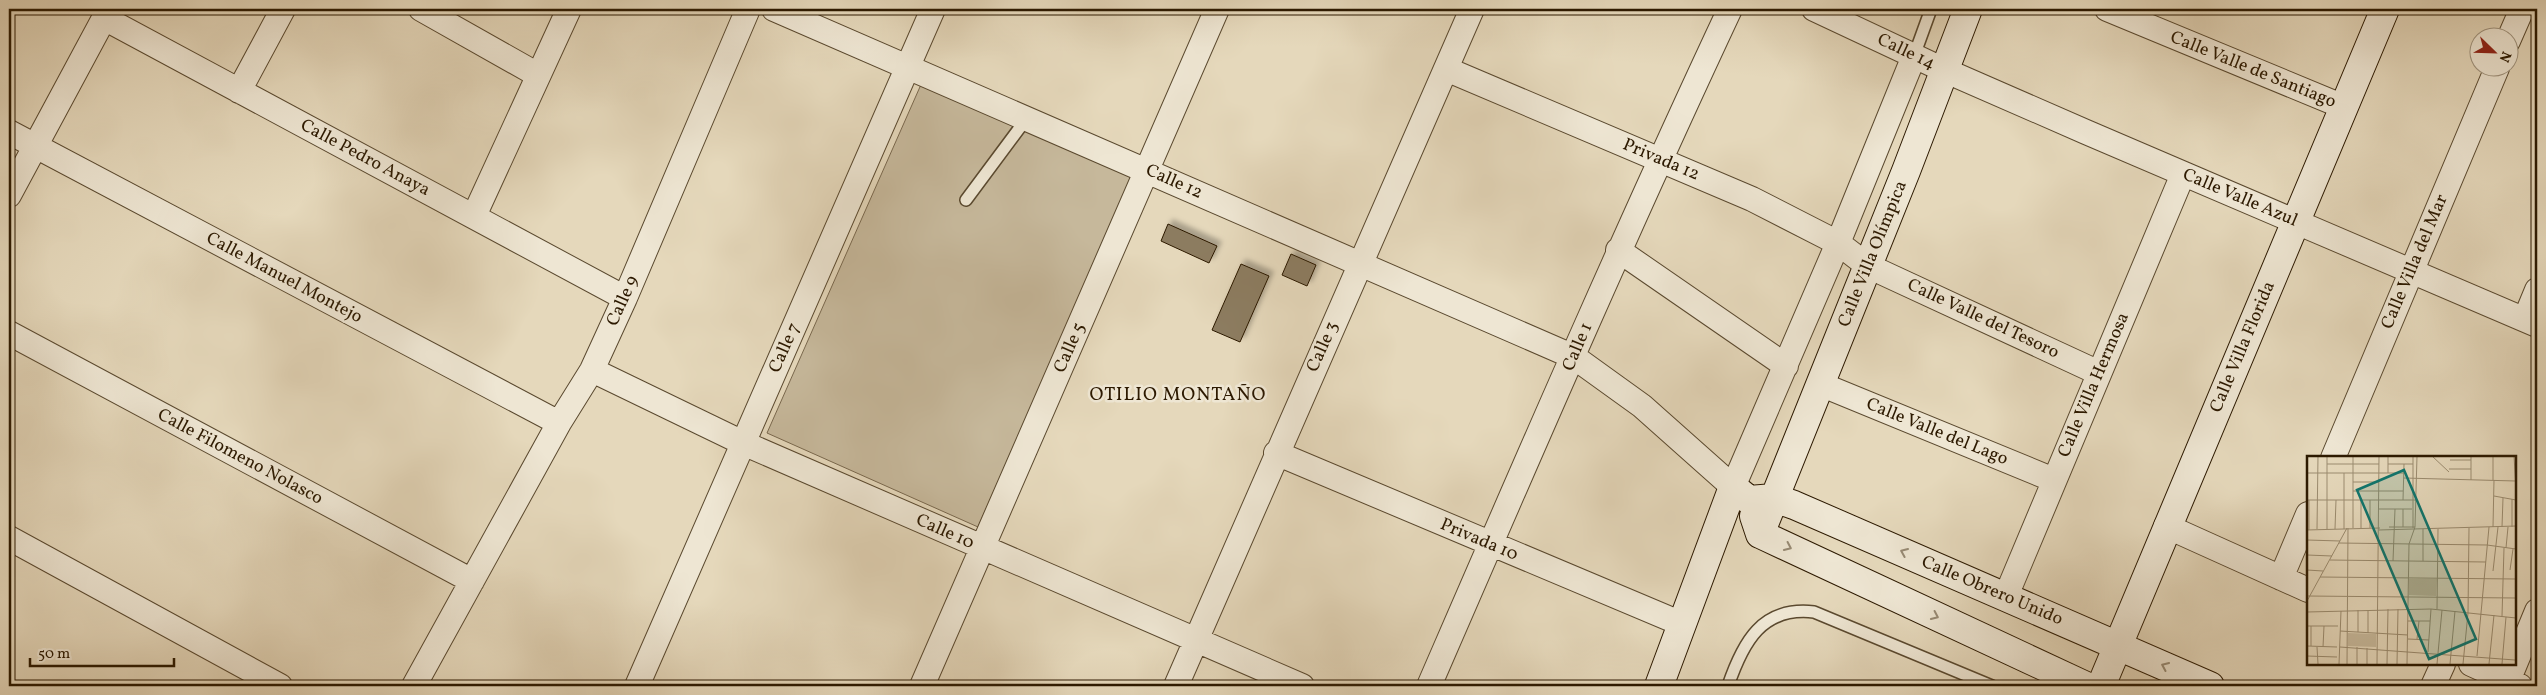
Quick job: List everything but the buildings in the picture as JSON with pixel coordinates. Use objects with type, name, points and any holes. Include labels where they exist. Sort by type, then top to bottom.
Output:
[{"type":"street","points":[[239,91],[284,9]]},
{"type":"street","points":[[421,9],[538,75]]},
{"type":"street","points":[[474,216],[569,9]]},
{"type":"street","name":"Calle 9","points":[[414,686],[559,423],[592,370],[625,298],[748,9]]},
{"type":"street","name":"Calle 12","points":[[774,9],[1147,170],[1574,358]]},
{"type":"street","name":"Calle 7","points":[[636,686],[933,9]]},
{"type":"street","name":"Calle 5","points":[[922,686],[1217,9]]},
{"type":"street","name":"Calle 3","points":[[1176,686],[1276,453],[1472,9]]},
{"type":"street","name":"Calle 1","points":[[1429,686],[1574,358],[1618,250],[1730,9]]},
{"type":"street","name":"Calle 14","points":[[1814,9],[1944,70]]},
{"type":"street","name":"Calle Villa Olímpica","points":[[1659,686],[1682,624],[1752,495],[1820,384],[1968,9]]},
{"type":"street","name":"Calle Valle de Santiago","points":[[2107,9],[2344,107]]},
{"type":"street","name":"Calle Villa Florida","points":[[2100,686],[2386,9]]},
{"type":"street","points":[[2514,28],[2522,9]]},
{"type":"street","points":[[9,195],[106,14]]},
{"type":"street","name":"Calle Pedro Anaya","points":[[106,14],[239,91],[625,298]]},
{"type":"street","points":[[1914,56],[1786,366],[1752,495],[1760,534],[2086,686]]},
{"type":"street","name":"Privada 12","points":[[1446,69],[1752,199],[1838,243],[1868,266]]},
{"type":"street","name":"Calle Valle Azul","points":[[1944,70],[2531,322]]},
{"type":"street","name":"Calle Villa del Mar","points":[[2334,456],[2493,78]]},
{"type":"street","name":"Calle Manuel Montejo","points":[[9,132],[559,423]]},
{"type":"street","name":"Calle Villa Hermosa","points":[[2006,596],[2183,174]]},
{"type":"street","points":[[1618,250],[1786,366]]},
{"type":"street","name":"Calle Valle del Tesoro","points":[[1868,266],[2099,373]]},
{"type":"street","points":[[2531,322],[2537,290]]},
{"type":"street","name":"Calle Filomeno Nolasco","points":[[9,333],[472,581]]},
{"type":"street","name":"Calle Obrero Unido","points":[[1574,358],[1642,406],[1752,495],[2006,596],[2210,686]]},
{"type":"street","name":"Calle 10","points":[[592,370],[743,443],[1302,686]]},
{"type":"street","name":"Calle Valle del Lago","points":[[1820,384],[2054,480]]},
{"type":"street","name":"Privada 10","points":[[1276,453],[1490,545],[1682,624]]},
{"type":"street","points":[[2281,578],[2307,516]]},
{"type":"street","points":[[2166,526],[2307,590]]},
{"type":"street","points":[[9,538],[280,686]]},
{"type":"street","points":[[2473,665],[2514,683],[2537,611]]},
{"type":"street","points":[[2433,686],[2443,665]]},
{"type":"lane","points":[[1914,56],[1931,9]]},
{"type":"lane","points":[[966,200],[1027,118]]},
{"type":"lane","points":[[1728,686],[1742,652],[1758,629],[1777,614],[1796,610],[1814,612],[1992,686]]},
{"type":"shaded area","points":[[923,80],[1134,174],[978,527],[767,433]]},
{"type":"district","name":"OTILIO MONTAÑO","points":[[1178,395]]}]
